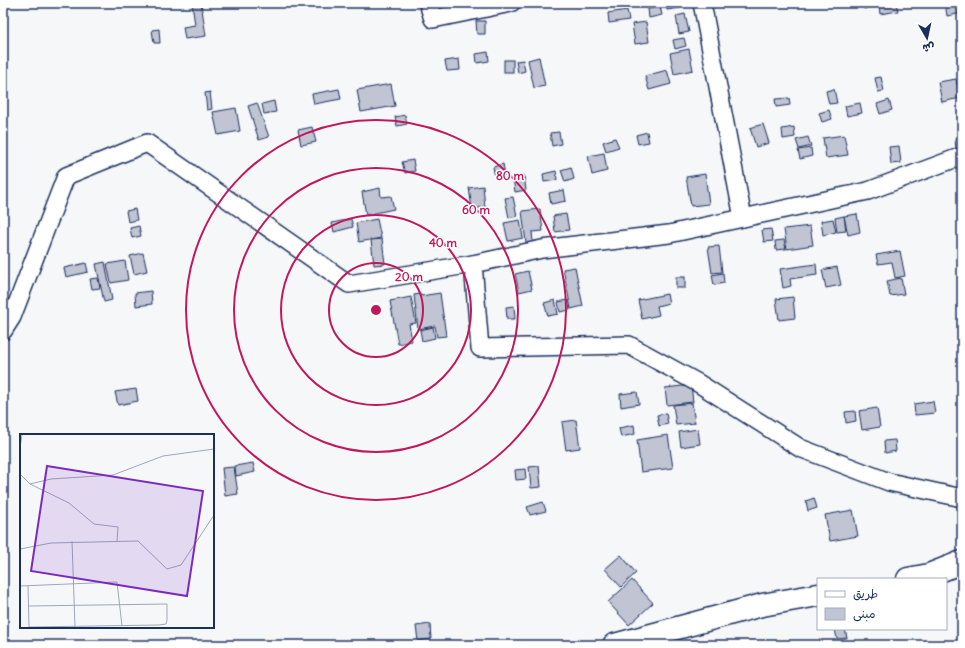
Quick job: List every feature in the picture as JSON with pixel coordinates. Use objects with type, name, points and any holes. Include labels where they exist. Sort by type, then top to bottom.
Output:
[{"type":"street","points":[[428,3],[432,19],[511,3]]},
{"type":"street","points":[[702,3],[742,218]]},
{"type":"street","points":[[3,331],[12,317],[66,176],[147,143],[349,284],[474,264],[542,249],[669,234],[868,191],[962,156]]},
{"type":"street","points":[[474,264],[480,348],[629,345],[698,383],[800,448],[890,482],[962,498]]},
{"type":"street","points":[[913,578],[929,575],[962,562]]},
{"type":"street","points":[[614,645],[762,605],[817,595]]},
{"type":"building","points":[[201,3],[206,36],[185,39],[183,27],[195,25],[192,4]]},
{"type":"building","points":[[666,3],[679,3],[680,8],[667,10]]},
{"type":"building","points":[[862,3],[872,3],[873,6],[864,9]]},
{"type":"building","points":[[896,3],[898,11],[880,14],[879,6]]},
{"type":"building","points":[[945,3],[960,3],[962,13],[947,16]]},
{"type":"building","points":[[660,6],[662,15],[649,18],[648,9]]},
{"type":"building","points":[[627,10],[629,20],[609,23],[608,13]]},
{"type":"building","points":[[685,14],[689,32],[679,34],[676,16]]},
{"type":"building","points":[[476,21],[485,21],[485,34],[477,34]]},
{"type":"building","points":[[646,22],[649,42],[635,44],[632,24]]},
{"type":"building","points":[[159,29],[160,43],[154,43],[152,30]]},
{"type":"building","points":[[684,38],[686,46],[675,49],[673,40]]},
{"type":"building","points":[[689,49],[693,70],[674,74],[670,53]]},
{"type":"building","points":[[488,52],[489,61],[477,63],[476,54]]},
{"type":"building","points":[[539,57],[545,86],[534,88],[528,60]]},
{"type":"building","points":[[459,59],[460,70],[447,71],[445,61]]},
{"type":"building","points":[[504,60],[513,60],[513,72],[504,72]]},
{"type":"building","points":[[523,60],[525,71],[518,73],[516,61]]},
{"type":"building","points":[[667,70],[671,84],[649,90],[645,76]]},
{"type":"building","points":[[881,77],[884,91],[878,92],[875,78]]},
{"type":"building","points":[[956,79],[960,98],[942,102],[938,82]]},
{"type":"building","points":[[391,84],[395,106],[361,112],[357,90]]},
{"type":"building","points":[[339,89],[341,99],[314,104],[312,94]]},
{"type":"building","points":[[834,89],[837,103],[829,104],[826,91]]},
{"type":"building","points":[[210,92],[212,109],[207,110],[205,93]]},
{"type":"building","points":[[789,98],[790,105],[776,107],[775,99]]},
{"type":"building","points":[[889,100],[892,110],[880,114],[877,104]]},
{"type":"building","points":[[274,101],[276,112],[264,114],[262,104]]},
{"type":"building","points":[[257,103],[269,137],[259,140],[248,106]]},
{"type":"building","points":[[860,103],[862,113],[847,116],[845,106]]},
{"type":"building","points":[[236,108],[240,131],[218,135],[213,112]]},
{"type":"building","points":[[829,110],[832,119],[822,122],[819,113]]},
{"type":"building","points":[[405,115],[407,124],[397,126],[395,117]]},
{"type":"building","points":[[763,124],[769,143],[756,147],[750,128]]},
{"type":"building","points":[[312,127],[316,142],[301,145],[298,130]]},
{"type":"building","points":[[794,127],[795,137],[783,139],[782,129]]},
{"type":"building","points":[[559,132],[561,144],[552,146],[550,133]]},
{"type":"building","points":[[647,132],[649,142],[638,144],[636,135]]},
{"type":"building","points":[[844,135],[848,155],[826,158],[823,138]]},
{"type":"building","points":[[808,137],[811,146],[799,149],[796,140]]},
{"type":"building","points":[[615,138],[619,147],[606,151],[603,142]]},
{"type":"building","points":[[955,139],[962,139],[962,151],[956,151]]},
{"type":"building","points":[[899,146],[901,163],[891,164],[889,147]]},
{"type":"building","points":[[811,148],[812,156],[800,159],[798,150]]},
{"type":"building","points":[[604,153],[607,171],[592,175],[588,156]]},
{"type":"building","points":[[413,160],[415,171],[405,173],[402,162]]},
{"type":"building","points":[[503,164],[505,175],[495,177],[493,167]]},
{"type":"building","points":[[571,167],[574,179],[565,182],[561,170]]},
{"type":"building","points":[[556,171],[557,180],[544,182],[543,174]]},
{"type":"building","points":[[705,174],[709,204],[691,206],[686,177]]},
{"type":"building","points":[[524,175],[526,190],[515,192],[513,177]]},
{"type":"building","points":[[483,186],[485,207],[472,209],[469,188]]},
{"type":"building","points":[[380,188],[381,197],[391,196],[394,209],[366,215],[362,192]]},
{"type":"building","points":[[564,190],[566,201],[551,204],[549,193]]},
{"type":"building","points":[[513,197],[517,216],[509,218],[505,198]]},
{"type":"building","points":[[135,209],[137,220],[128,222],[126,211]]},
{"type":"building","points":[[540,209],[543,231],[532,232],[533,242],[526,243],[522,211]]},
{"type":"building","points":[[566,214],[569,230],[555,232],[553,216]]},
{"type":"building","points":[[857,214],[860,232],[848,235],[844,216]]},
{"type":"building","points":[[844,216],[846,231],[837,232],[835,218]]},
{"type":"building","points":[[351,219],[353,227],[334,232],[332,223]]},
{"type":"building","points":[[377,219],[381,238],[359,242],[356,223]]},
{"type":"building","points":[[833,219],[836,232],[823,235],[821,221]]},
{"type":"building","points":[[520,220],[523,238],[508,241],[504,223]]},
{"type":"building","points":[[139,226],[141,236],[132,238],[130,228]]},
{"type":"building","points":[[810,226],[813,245],[787,249],[784,229]]},
{"type":"building","points":[[771,229],[773,241],[764,242],[762,230]]},
{"type":"building","points":[[382,239],[385,264],[374,265],[371,240]]},
{"type":"building","points":[[784,240],[786,249],[776,250],[775,241]]},
{"type":"building","points":[[719,246],[722,272],[712,273],[708,247]]},
{"type":"building","points":[[900,251],[905,276],[895,278],[892,262],[878,264],[876,255]]},
{"type":"building","points":[[143,253],[147,271],[134,274],[130,256]]},
{"type":"building","points":[[125,261],[128,280],[111,283],[107,264]]},
{"type":"building","points":[[105,262],[112,300],[104,302],[96,264]]},
{"type":"building","points":[[86,263],[88,272],[66,277],[64,268]]},
{"type":"building","points":[[816,264],[817,275],[790,279],[791,286],[783,288],[780,269]]},
{"type":"building","points":[[575,267],[583,306],[571,309],[563,269]]},
{"type":"building","points":[[837,267],[841,285],[826,288],[822,270]]},
{"type":"building","points":[[528,271],[532,289],[519,292],[515,274]]},
{"type":"building","points":[[723,273],[724,283],[714,285],[712,275]]},
{"type":"building","points":[[676,277],[685,277],[685,288],[676,288]]},
{"type":"building","points":[[98,278],[100,288],[92,289],[90,279]]},
{"type":"building","points":[[901,278],[904,294],[890,296],[887,281]]},
{"type":"building","points":[[151,291],[152,304],[136,306],[135,293]]},
{"type":"building","points":[[440,293],[446,336],[437,337],[435,326],[418,329],[414,295],[420,294],[421,296]]},
{"type":"building","points":[[667,294],[669,303],[657,306],[659,315],[642,319],[638,300]]},
{"type":"building","points":[[411,297],[416,323],[409,324],[412,341],[398,344],[390,301]]},
{"type":"building","points":[[793,297],[795,318],[779,320],[776,299]]},
{"type":"building","points":[[555,300],[558,314],[548,316],[544,303]]},
{"type":"building","points":[[568,300],[570,310],[560,312],[558,302]]},
{"type":"building","points":[[514,306],[515,319],[507,319],[506,307]]},
{"type":"building","points":[[433,327],[435,338],[422,341],[420,330]]},
{"type":"building","points":[[691,385],[693,402],[667,405],[665,388]]},
{"type":"building","points":[[136,389],[138,401],[118,405],[115,392]]},
{"type":"building","points":[[637,392],[639,404],[621,407],[620,394]]},
{"type":"building","points":[[933,401],[935,413],[915,415],[914,404]]},
{"type":"building","points":[[692,403],[695,423],[676,425],[673,405]]},
{"type":"building","points":[[877,408],[880,427],[862,430],[859,411]]},
{"type":"building","points":[[855,411],[856,421],[846,423],[845,412]]},
{"type":"building","points":[[666,413],[668,424],[659,426],[657,415]]},
{"type":"building","points":[[576,420],[580,448],[566,450],[562,422]]},
{"type":"building","points":[[634,425],[635,434],[621,437],[619,428]]},
{"type":"building","points":[[698,429],[700,444],[681,447],[679,432]]},
{"type":"building","points":[[668,435],[673,468],[641,472],[637,440]]},
{"type":"building","points":[[895,440],[896,451],[885,453],[884,441]]},
{"type":"building","points":[[253,463],[255,472],[236,476],[235,466]]},
{"type":"building","points":[[539,466],[541,487],[531,488],[529,467]]},
{"type":"building","points":[[234,467],[238,494],[225,496],[222,468]]},
{"type":"building","points":[[525,469],[526,479],[516,480],[515,470]]},
{"type":"building","points":[[814,498],[817,508],[808,511],[806,501]]},
{"type":"building","points":[[543,502],[546,511],[530,515],[527,507]]},
{"type":"building","points":[[853,510],[858,536],[830,541],[825,515]]},
{"type":"building","points":[[621,555],[636,573],[621,587],[605,569]]},
{"type":"building","points":[[632,580],[653,603],[629,625],[608,602]]},
{"type":"building","points":[[430,624],[431,639],[418,641],[416,626]]},
{"type":"building","points":[[835,630],[845,630],[847,638],[837,639]]},
{"type":"building","points":[[881,642],[882,645],[864,645]]}]
